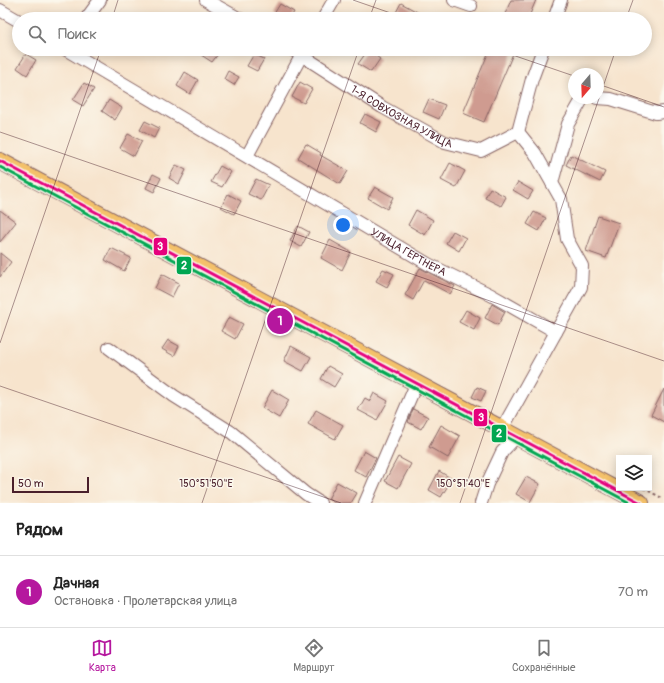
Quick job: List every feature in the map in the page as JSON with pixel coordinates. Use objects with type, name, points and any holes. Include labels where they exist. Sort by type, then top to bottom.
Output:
[{"type":"main road","points":[[0,160],[641,503]]},
{"type":"street","points":[[91,12],[100,0]]},
{"type":"street","points":[[206,0],[227,12]]},
{"type":"street","points":[[327,12],[334,0]]},
{"type":"street","points":[[454,0],[471,6]]},
{"type":"street","points":[[557,12],[561,0]]},
{"type":"street","points":[[0,10],[12,17]]},
{"type":"street","name":"УЛИЦА ГЕРТНЕРА","points":[[77,56],[428,264],[491,295],[556,332]]},
{"type":"street","points":[[248,156],[298,56]]},
{"type":"street","name":"1-Я СОВХОЗНАЯ УЛИЦА","points":[[307,56],[382,107],[445,142],[481,151],[518,132]]},
{"type":"street","points":[[502,429],[581,287],[582,266],[567,239],[560,199],[536,153],[518,132],[532,79],[540,56]]},
{"type":"street","points":[[604,98],[612,99],[656,113],[664,112]]},
{"type":"street","points":[[552,183],[568,124],[580,104]]},
{"type":"street","points":[[109,348],[174,396],[232,432],[306,494],[320,503]]},
{"type":"street","points":[[365,503],[417,382]]},
{"type":"street","points":[[481,503],[487,484],[502,452],[517,436]]},
{"type":"path","points":[[649,491],[664,499]]},
{"type":"building","points":[[511,0],[536,0],[531,12],[506,12]]},
{"type":"building","points":[[401,3],[417,12],[396,12]]},
{"type":"building","points":[[280,4],[294,12],[275,12]]},
{"type":"building","points":[[25,56],[29,56],[36,60],[27,75],[17,68]]},
{"type":"building","points":[[203,56],[217,56],[212,62]]},
{"type":"building","points":[[253,56],[258,56],[264,59],[257,71],[247,66]]},
{"type":"building","points":[[364,56],[376,56],[380,59],[371,72],[358,64]]},
{"type":"building","points":[[487,56],[512,56],[484,122],[463,113]]},
{"type":"building","points":[[228,71],[239,77],[234,85],[224,79]]},
{"type":"building","points":[[185,72],[198,80],[190,94],[177,86]]},
{"type":"building","points":[[300,82],[312,89],[304,103],[292,97]]},
{"type":"building","points":[[84,83],[94,89],[83,106],[73,100]]},
{"type":"building","points":[[429,99],[445,105],[439,119],[423,112]]},
{"type":"building","points":[[109,100],[122,108],[115,120],[102,111]]},
{"type":"building","points":[[365,114],[381,122],[376,132],[360,123]]},
{"type":"building","points":[[145,121],[159,128],[154,138],[140,130]]},
{"type":"building","points":[[128,134],[142,141],[134,156],[120,148]]},
{"type":"building","points":[[306,144],[321,153],[320,155],[348,171],[340,184],[298,158]]},
{"type":"building","points":[[571,155],[605,172],[600,182],[566,165]]},
{"type":"building","points":[[450,163],[465,171],[456,188],[441,180]]},
{"type":"building","points":[[176,165],[186,170],[179,184],[169,178]]},
{"type":"building","points":[[220,166],[231,172],[222,187],[211,182]]},
{"type":"building","points":[[153,174],[161,178],[154,192],[146,188]]},
{"type":"building","points":[[256,179],[269,185],[261,200],[248,194]]},
{"type":"building","points":[[518,182],[533,191],[528,199],[513,190]]},
{"type":"building","points":[[375,187],[393,197],[387,209],[368,198]]},
{"type":"building","points":[[490,188],[506,197],[501,206],[485,198]]},
{"type":"building","points":[[228,194],[241,201],[234,214],[221,207]]},
{"type":"building","points":[[0,210],[16,222],[0,242]]},
{"type":"building","points":[[416,210],[433,220],[425,235],[408,225]]},
{"type":"building","points":[[534,212],[546,218],[539,231],[527,224]]},
{"type":"building","points":[[598,216],[619,223],[606,258],[586,251]]},
{"type":"building","points":[[298,226],[309,232],[301,247],[290,241]]},
{"type":"building","points":[[453,231],[466,238],[459,251],[446,243]]},
{"type":"building","points":[[330,240],[351,252],[342,270],[321,258]]},
{"type":"building","points":[[111,248],[131,258],[124,271],[105,260]]},
{"type":"building","points":[[0,253],[11,262],[0,277]]},
{"type":"building","points":[[420,268],[455,286],[450,294],[424,280],[413,300],[405,295]]},
{"type":"building","points":[[383,269],[394,274],[387,287],[376,281]]},
{"type":"building","points":[[162,274],[179,283],[172,297],[155,288]]},
{"type":"building","points":[[492,304],[505,312],[498,325],[485,318]]},
{"type":"building","points":[[466,310],[480,318],[474,330],[459,322]]},
{"type":"building","points":[[229,317],[243,324],[235,339],[221,331]]},
{"type":"building","points":[[168,340],[179,346],[174,356],[162,349]]},
{"type":"building","points":[[291,346],[311,357],[303,371],[284,361]]},
{"type":"building","points":[[328,366],[342,374],[334,387],[321,379]]},
{"type":"building","points":[[477,387],[486,391],[481,401],[472,397]]},
{"type":"building","points":[[664,389],[664,422],[651,415]]},
{"type":"building","points":[[272,390],[289,400],[279,418],[262,408]]},
{"type":"building","points":[[374,393],[388,401],[377,420],[358,410],[365,398],[370,401]]},
{"type":"building","points":[[413,409],[428,417],[421,429],[408,422]]},
{"type":"building","points":[[316,410],[343,425],[335,439],[308,424]]},
{"type":"building","points":[[441,425],[460,436],[448,458],[429,447]]},
{"type":"building","points":[[364,451],[376,458],[366,477],[354,470]]},
{"type":"building","points":[[398,457],[411,464],[398,488],[385,481]]},
{"type":"building","points":[[439,471],[452,479],[441,497],[429,490]]},
{"type":"building","points":[[526,477],[540,484],[530,502],[516,494]]},
{"type":"building","points":[[337,482],[357,493],[351,503],[335,503],[328,499]]},
{"type":"transit line","name":"3","points":[[0,161],[641,503]]},
{"type":"transit line","name":"2","points":[[0,167],[630,503]]},
{"type":"place","name":"Дачная","points":[[280,321]]}]
